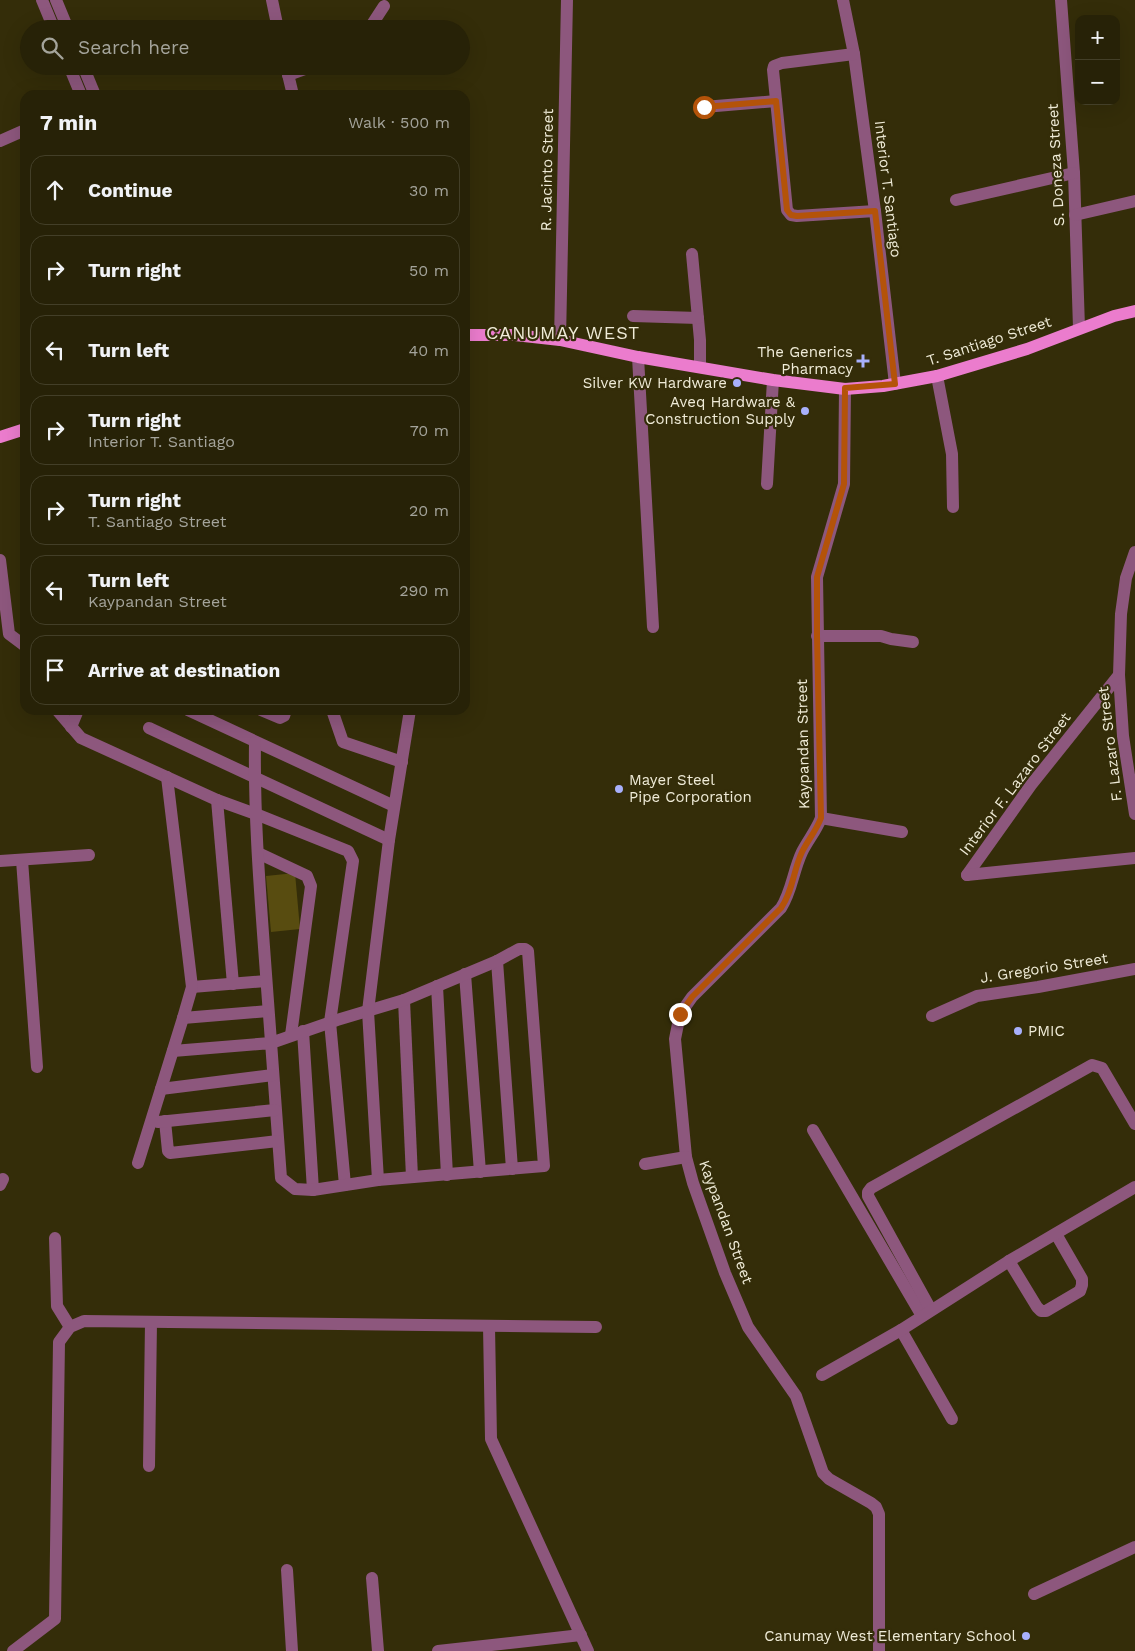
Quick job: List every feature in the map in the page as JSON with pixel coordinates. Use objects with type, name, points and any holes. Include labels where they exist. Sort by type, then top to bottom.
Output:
[{"type":"main road","name":"T. Santiago Street","points":[[470,335],[515,335],[560,340],[638,357],[772,380],[845,388],[895,384],[937,376],[1019,352],[1079,328],[1135,311]]},
{"type":"main road","points":[[0,437],[20,431]]},
{"type":"street","points":[[42,0],[50,20]]},
{"type":"street","points":[[56,0],[64,20]]},
{"type":"street","points":[[272,0],[276,20]]},
{"type":"street","name":"R. Jacinto Street","points":[[560,340],[567,0]]},
{"type":"street","name":"Interior T. Santiago","points":[[843,0],[854,54],[895,384]]},
{"type":"street","name":"S. Doneza Street","points":[[1061,0],[1074,173],[1079,328]]},
{"type":"street","points":[[375,20],[384,6]]},
{"type":"street","points":[[854,54],[776,64],[773,70],[787,210],[791,215],[797,216],[875,211]]},
{"type":"street","points":[[73,75],[79,90]]},
{"type":"street","points":[[87,75],[93,90]]},
{"type":"street","points":[[288,75],[292,90]]},
{"type":"street","points":[[704,107],[776,101]]},
{"type":"street","points":[[0,140],[20,132]]},
{"type":"street","points":[[956,200],[1074,173]]},
{"type":"street","points":[[1076,215],[1135,201]]},
{"type":"street","points":[[692,254],[700,367]]},
{"type":"street","points":[[632,316],[698,318]]},
{"type":"street","points":[[638,357],[653,627]]},
{"type":"street","points":[[937,376],[952,454],[953,507]]},
{"type":"street","points":[[767,484],[772,380]]},
{"type":"street","name":"Kaypandan Street","points":[[845,388],[844,484],[817,577],[821,818],[802,852],[789,894],[781,908],[692,997],[680,1014],[675,1039],[686,1157],[692,1182],[748,1327],[796,1396],[823,1473],[876,1507],[880,1560],[879,1651]]},
{"type":"street","name":"F. Lazaro Street","points":[[1135,552],[1121,614],[1119,675],[1123,736],[1135,814]]},
{"type":"street","points":[[0,560],[8,634],[20,644]]},
{"type":"street","points":[[817,636],[881,636],[913,642]]},
{"type":"street","name":"Interior F. Lazaro Street","points":[[1119,675],[1031,785],[967,875],[1135,858]]},
{"type":"street","points":[[61,715],[81,738],[217,800],[348,850],[353,861],[330,1022],[346,1185]]},
{"type":"street","points":[[71,726],[76,715]]},
{"type":"street","points":[[198,715],[394,806]]},
{"type":"street","points":[[273,715],[280,718],[284,715]]},
{"type":"street","points":[[334,715],[343,742],[402,762]]},
{"type":"street","points":[[378,1180],[368,1011],[389,840],[409,715]]},
{"type":"street","points":[[149,728],[389,840]]},
{"type":"street","points":[[173,1051],[271,1042],[404,1000],[497,961],[519,949],[525,949],[528,951],[544,1166],[378,1180],[313,1190],[295,1189],[281,1178],[275,1110],[271,1042],[258,853],[254,777],[255,742]]},
{"type":"street","points":[[138,1163],[192,987],[167,777]]},
{"type":"street","points":[[217,800],[233,984]]},
{"type":"street","points":[[821,818],[902,832]]},
{"type":"street","points":[[258,853],[307,876],[311,886],[297,1033],[313,1190]]},
{"type":"street","points":[[0,861],[89,855]]},
{"type":"street","points":[[22,860],[37,1067]]},
{"type":"street","points":[[497,961],[512,1169]]},
{"type":"street","name":"J. Gregorio Street","points":[[932,1016],[977,996],[1135,969]]},
{"type":"street","points":[[464,974],[480,1172]]},
{"type":"street","points":[[192,987],[266,981]]},
{"type":"street","points":[[437,986],[447,1175]]},
{"type":"street","points":[[404,1000],[412,1178]]},
{"type":"street","points":[[184,1018],[268,1011]]},
{"type":"street","points":[[926,1313],[868,1196],[871,1188],[1092,1065],[1102,1068],[1135,1124]]},
{"type":"street","points":[[161,1089],[273,1075]]},
{"type":"street","points":[[150,1123],[275,1110]]},
{"type":"street","points":[[165,1121],[168,1151],[170,1153],[278,1141]]},
{"type":"street","points":[[813,1130],[926,1313]]},
{"type":"street","points":[[646,1164],[686,1157]]},
{"type":"street","points":[[822,1375],[901,1330],[1009,1261],[1135,1187]]},
{"type":"street","points":[[1009,1261],[1037,1307],[1042,1311],[1046,1311],[1080,1291],[1082,1286],[1082,1279],[1056,1234]]},
{"type":"street","points":[[55,1238],[57,1306],[70,1327]]},
{"type":"street","points":[[13,1651],[55,1619],[59,1342],[70,1327],[84,1321],[596,1327]]},
{"type":"street","points":[[149,1466],[151,1322]]},
{"type":"street","points":[[489,1326],[492,1439],[588,1651]]},
{"type":"street","points":[[901,1330],[952,1419]]},
{"type":"street","points":[[1034,1594],[1135,1547]]},
{"type":"street","points":[[287,1570],[292,1651]]},
{"type":"street","points":[[372,1578],[378,1651]]},
{"type":"street","points":[[438,1651],[581,1635]]},
{"type":"shaded area","points":[[295,873],[300,929],[271,932],[266,876]]},
{"type":"place","name":"The Generics Pharmacy","points":[[863,361]]},
{"type":"place","name":"Silver KW Hardware","points":[[737,383]]},
{"type":"place","name":"Aveq Hardware & Construction Supply","points":[[805,411]]},
{"type":"place","name":"Mayer Steel Pipe Corporation","points":[[619,789]]},
{"type":"place","name":"PMIC","points":[[1018,1031]]},
{"type":"place","name":"Canumay West Elementary School","points":[[1026,1636]]},
{"type":"district","name":"CANUMAY WEST","points":[[563,332]]},
{"type":"route","points":[[680,1014],[692,997],[781,908],[789,894],[802,852],[821,818],[817,577],[844,484],[845,388],[895,384],[875,211],[791,215],[787,210],[776,101],[704,107]]}]
